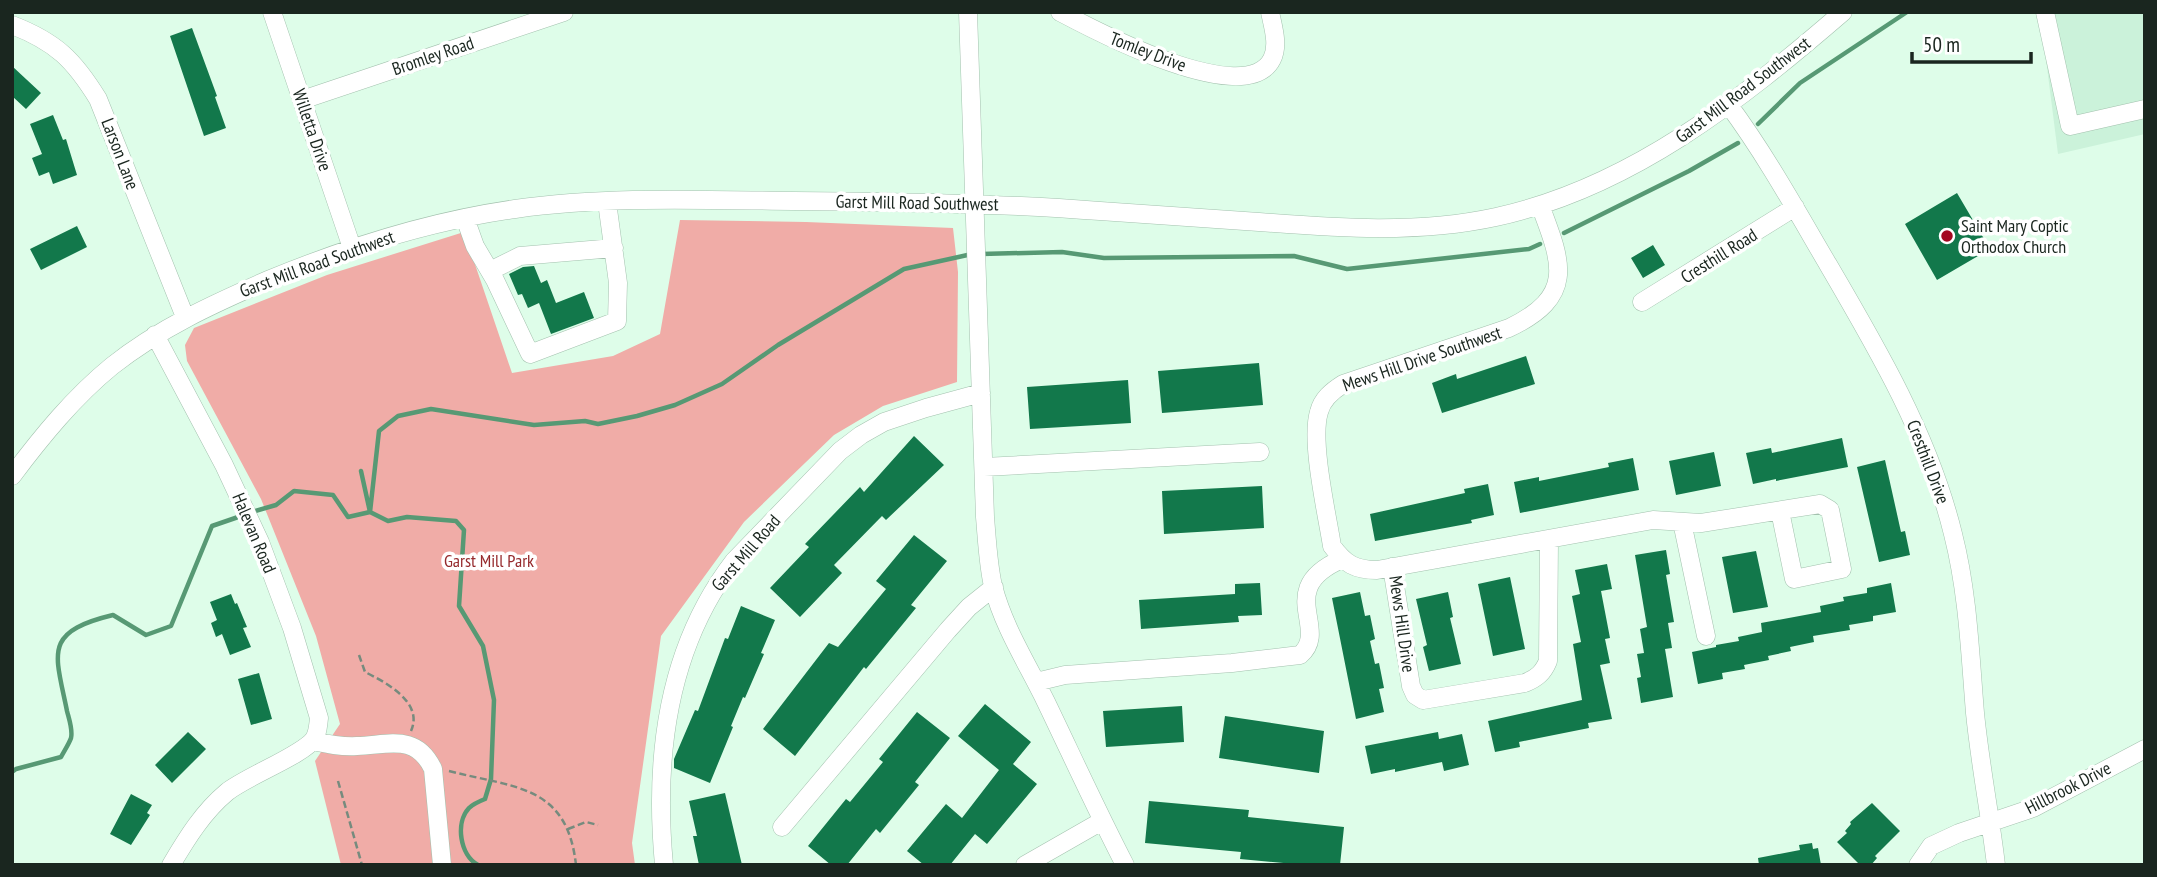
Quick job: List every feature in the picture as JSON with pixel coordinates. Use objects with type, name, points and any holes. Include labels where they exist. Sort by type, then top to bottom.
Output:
[{"type":"street","name":"Willetta Drive","points":[[272,12],[352,248]]},
{"type":"street","name":"Bromley Road","points":[[302,100],[564,12]]},
{"type":"street","points":[[968,12],[985,517],[994,587],[1006,624],[1125,865]]},
{"type":"street","name":"Tomley Drive","points":[[1060,12],[1159,60],[1223,75],[1248,75],[1261,71],[1273,57],[1275,36],[1270,12]]},
{"type":"street","name":"Garst Mill Road Southwest","points":[[12,476],[65,411],[111,367],[155,335],[185,317],[314,261],[410,230],[517,209],[607,202],[691,200],[1037,206],[1326,227],[1389,228],[1452,224],[1497,217],[1540,205],[1620,172],[1673,142],[1728,104],[1790,58],[1843,12]]},
{"type":"street","points":[[2045,12],[2070,126],[2145,109]]},
{"type":"street","name":"Larson Lane","points":[[12,25],[42,38],[66,54],[98,99],[185,317]]},
{"type":"street","name":"Cresthill Drive","points":[[1728,104],[1795,207],[1897,387],[1925,447],[1953,534],[1962,578],[1983,778],[1996,865]]},
{"type":"street","points":[[465,218],[475,246],[530,354],[617,321],[618,284],[607,202]]},
{"type":"street","name":"Mews Hill Drive Southwest","points":[[1342,559],[1332,546],[1317,445],[1318,412],[1323,401],[1343,384],[1509,328],[1527,320],[1543,308],[1554,290],[1559,268],[1558,252],[1540,205]]},
{"type":"street","name":"Cresthill Road","points":[[1642,302],[1795,207]]},
{"type":"street","points":[[489,271],[520,256],[614,247]]},
{"type":"street","name":"Halevan Road","points":[[155,335],[230,477],[260,542],[292,628],[315,701],[319,718],[313,741]]},
{"type":"street","name":"Garst Mill Road","points":[[664,865],[660,811],[661,772],[668,714],[692,630],[719,581],[734,561],[840,451],[861,435],[884,422],[981,393]]},
{"type":"street","points":[[984,467],[1260,452]]},
{"type":"street","name":"Mews Hill Drive","points":[[1549,539],[1548,661],[1544,670],[1537,678],[1525,683],[1423,701],[1415,695],[1411,686],[1392,567],[1654,520],[1714,522],[1820,504],[1830,510],[1842,569],[1794,579],[1780,511]]},
{"type":"street","points":[[1682,522],[1706,636]]},
{"type":"street","points":[[1036,682],[1065,675],[1232,663],[1300,655],[1311,640],[1305,607],[1308,588],[1317,574],[1342,559],[1362,570],[1392,567]]},
{"type":"street","points":[[782,827],[948,630],[969,607],[994,587]]},
{"type":"street","points":[[171,865],[190,834],[226,793],[246,778],[303,750],[313,741],[338,746],[406,743],[418,748],[433,769],[442,865]]},
{"type":"street","name":"Hillbrook Drive","points":[[1918,865],[1931,846],[1959,833],[2034,808],[2145,749]]},
{"type":"street","points":[[1025,865],[1102,821]]},
{"type":"path","points":[[359,655],[365,672],[397,691],[414,715],[414,724],[406,743]]},
{"type":"path","points":[[433,769],[531,792],[549,802],[558,811],[568,829],[576,865]]},
{"type":"path","points":[[338,781],[362,865]]},
{"type":"path","points":[[568,829],[586,822],[598,825]]},
{"type":"shaded area","points":[[2040,12],[2145,12],[2145,134],[2058,154]]},
{"type":"green space","name":"Garst Mill Park","points":[[680,220],[953,228],[958,272],[957,382],[883,406],[834,435],[744,522],[661,636],[632,843],[635,865],[341,865],[315,761],[340,724],[316,636],[261,499],[187,361],[185,345],[194,328],[327,275],[464,232],[512,373],[613,356],[660,334]]},
{"type":"building","points":[[192,28],[226,128],[204,136],[170,36]]},
{"type":"building","points":[[12,66],[41,93],[26,109],[12,96]]},
{"type":"building","points":[[53,115],[63,140],[66,139],[77,175],[53,184],[49,172],[39,176],[32,158],[42,154],[30,124]]},
{"type":"building","name":"Saint Mary Coptic Orthodox Church","points":[[1957,193],[1990,249],[1937,280],[1905,224]]},
{"type":"building","points":[[77,226],[87,247],[41,270],[30,249]]},
{"type":"building","points":[[1653,245],[1665,265],[1643,278],[1631,258]]},
{"type":"building","points":[[534,266],[541,283],[547,280],[556,303],[584,292],[594,318],[551,334],[539,303],[528,308],[522,294],[518,295],[509,274],[523,267]]},
{"type":"building","points":[[1526,356],[1535,384],[1442,413],[1432,383],[1456,374],[1457,379]]},
{"type":"building","points":[[1259,363],[1263,405],[1162,413],[1158,371]]},
{"type":"building","points":[[1128,380],[1131,423],[1030,429],[1027,387]]},
{"type":"building","points":[[914,436],[944,465],[886,520],[882,516],[834,565],[842,573],[800,617],[770,588],[809,547],[805,544],[860,487],[864,492]]},
{"type":"building","points":[[1842,438],[1848,467],[1753,484],[1746,453],[1771,448],[1772,453]]},
{"type":"building","points":[[1714,452],[1721,486],[1676,495],[1669,461]]},
{"type":"building","points":[[1633,458],[1639,490],[1520,513],[1514,482],[1539,477],[1539,481],[1609,467],[1608,463]]},
{"type":"building","points":[[1885,460],[1901,532],[1905,531],[1910,555],[1879,562],[1857,467]]},
{"type":"building","points":[[1488,484],[1494,515],[1471,520],[1472,523],[1375,541],[1370,514],[1465,493],[1464,489]]},
{"type":"building","points":[[1262,486],[1264,528],[1164,534],[1162,491]]},
{"type":"building","points":[[914,535],[947,561],[911,605],[916,608],[866,669],[864,667],[795,756],[763,729],[829,643],[838,647],[886,589],[876,581]]},
{"type":"building","points":[[1666,550],[1670,574],[1666,575],[1674,622],[1668,623],[1672,648],[1665,649],[1673,697],[1641,703],[1637,678],[1641,677],[1637,654],[1644,653],[1640,629],[1647,627],[1635,555]]},
{"type":"building","points":[[1756,551],[1768,607],[1733,613],[1722,557]]},
{"type":"building","points":[[1607,564],[1612,589],[1601,591],[1610,638],[1605,639],[1610,663],[1600,665],[1612,719],[1588,723],[1589,728],[1519,742],[1520,747],[1495,752],[1488,721],[1582,700],[1573,644],[1581,642],[1572,596],[1580,594],[1575,570]]},
{"type":"building","points":[[1510,577],[1525,649],[1493,656],[1478,584]]},
{"type":"building","points":[[1260,583],[1262,615],[1238,616],[1239,622],[1141,629],[1139,600],[1235,594],[1235,584]]},
{"type":"building","points":[[1891,583],[1896,612],[1873,616],[1873,621],[1849,625],[1850,630],[1813,636],[1814,642],[1790,647],[1791,651],[1768,656],[1769,660],[1744,665],[1745,669],[1722,673],[1723,679],[1698,684],[1692,652],[1739,641],[1738,637],[1762,632],[1761,623],[1821,612],[1820,606],[1844,601],[1843,597],[1867,593],[1867,588]]},
{"type":"building","points":[[1360,592],[1365,616],[1370,615],[1375,639],[1370,641],[1375,664],[1379,663],[1384,688],[1379,689],[1384,712],[1356,719],[1332,598]]},
{"type":"building","points":[[1448,592],[1453,617],[1450,618],[1461,664],[1429,671],[1423,647],[1427,645],[1416,599]]},
{"type":"building","points":[[231,594],[247,627],[243,628],[251,647],[230,655],[222,634],[216,637],[211,623],[217,620],[210,602]]},
{"type":"building","points":[[741,606],[775,620],[761,653],[764,654],[745,698],[743,697],[710,783],[674,768],[674,759],[695,710],[698,711],[725,638],[728,639]]},
{"type":"building","points":[[259,673],[272,719],[251,725],[238,679]]},
{"type":"building","points":[[985,704],[1031,742],[1013,764],[1037,784],[987,844],[975,834],[950,865],[924,865],[907,851],[946,804],[962,818],[999,770],[958,736]]},
{"type":"building","points":[[1182,706],[1184,742],[1106,747],[1103,711]]},
{"type":"building","points":[[917,712],[950,738],[915,782],[919,785],[880,833],[876,829],[847,865],[831,865],[808,846],[846,799],[850,802],[883,762],[879,759]]},
{"type":"building","points":[[1225,716],[1324,731],[1319,773],[1219,758]]},
{"type":"building","points":[[188,732],[206,749],[172,783],[155,765]]},
{"type":"building","points":[[1438,732],[1439,739],[1462,734],[1469,765],[1444,771],[1442,762],[1371,774],[1365,746]]},
{"type":"building","points":[[725,793],[742,865],[699,865],[693,836],[697,836],[689,801]]},
{"type":"building","points":[[131,794],[152,805],[147,813],[150,815],[131,845],[110,834]]},
{"type":"building","points":[[1149,801],[1249,810],[1248,817],[1344,827],[1340,865],[1240,859],[1241,852],[1145,843]]},
{"type":"building","points":[[1872,803],[1900,831],[1875,856],[1877,858],[1871,865],[1860,865],[1837,842],[1847,833],[1845,831],[1850,822]]},
{"type":"building","points":[[1812,843],[1813,849],[1818,848],[1821,865],[1759,865],[1758,858],[1800,850],[1799,845]]},
{"type":"waterway","points":[[1758,124],[1800,83],[1907,12]]},
{"type":"waterway","points":[[1564,233],[1689,171],[1738,143]]},
{"type":"waterway","points":[[981,254],[1062,252],[1104,258],[1294,256],[1347,269],[1529,249],[1540,244]]},
{"type":"waterway","points":[[478,865],[467,854],[461,830],[469,808],[485,799],[491,779],[494,700],[483,646],[459,606],[464,530],[456,521],[407,517],[388,521],[370,512],[379,431],[398,416],[431,409],[534,425],[585,421],[598,424],[675,405],[722,384],[778,345],[904,269],[972,254]]},
{"type":"waterway","points":[[252,512],[276,505],[294,491],[333,495],[348,517],[370,512],[361,471]]},
{"type":"waterway","points":[[12,772],[61,757],[70,740],[71,728],[58,659],[59,647],[65,637],[90,622],[113,615],[146,635],[171,626],[212,526],[244,515]]},
{"type":"place","name":"Saint Mary Coptic Orthodox Church","points":[[1947,236]]}]
